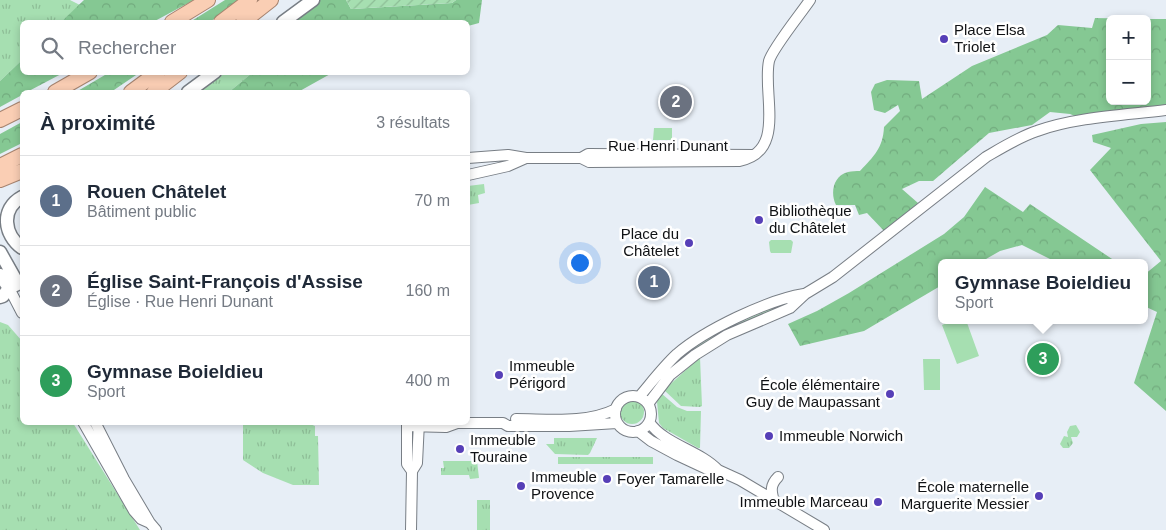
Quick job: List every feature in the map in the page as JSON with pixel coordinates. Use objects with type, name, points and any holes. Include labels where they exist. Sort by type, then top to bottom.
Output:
[{"type":"highway","points":[[175,20],[208,0]]},
{"type":"highway","points":[[225,20],[250,0]]},
{"type":"highway","points":[[246,20],[271,0]]},
{"type":"highway","points":[[58,90],[85,75]]},
{"type":"highway","points":[[134,90],[154,75]]},
{"type":"highway","points":[[157,90],[176,75]]},
{"type":"highway","points":[[0,120],[20,110]]},
{"type":"highway","points":[[0,166],[20,156]]},
{"type":"highway","points":[[0,180],[20,172]]},
{"type":"main road","points":[[286,20],[313,0]]},
{"type":"main road","points":[[191,90],[211,75]]},
{"type":"main road","points":[[20,198],[8,213],[7,224],[11,239],[20,246]]},
{"type":"main road","points":[[0,252],[12,288]]},
{"type":"main road","points":[[0,275],[12,288]]},
{"type":"street","name":"Rue Henri Dunant","points":[[470,158],[508,155],[526,158],[581,158],[589,162],[746,159],[764,146],[768,134],[770,59],[810,0]]},
{"type":"street","points":[[648,404],[670,375],[695,355],[727,335],[790,308],[805,294],[833,277],[986,157],[1011,142],[1051,126],[1166,110]]},
{"type":"street","points":[[470,175],[508,166],[526,158]]},
{"type":"street","points":[[12,288],[20,308]]},
{"type":"street","points":[[639,397],[677,355],[697,339],[788,297],[805,294]]},
{"type":"street","points":[[638,432],[646,427],[651,411],[648,404],[639,397],[626,397],[616,409],[615,419],[625,430],[638,432],[651,441],[707,469],[718,470],[740,480],[824,530]]},
{"type":"street","points":[[503,423],[508,419],[586,418],[599,416],[616,409]]},
{"type":"street","points":[[649,422],[663,435],[710,462],[718,470]]},
{"type":"street","points":[[470,423],[503,423],[508,426],[569,426],[617,423]]},
{"type":"street","points":[[86,425],[134,511],[141,519],[153,526]]},
{"type":"street","points":[[97,425],[124,479],[153,526]]},
{"type":"street","points":[[407,425],[407,464],[412,471]]},
{"type":"street","points":[[411,530],[412,471],[417,463],[419,425],[446,427],[452,425]]},
{"type":"street","points":[[774,501],[771,490],[772,484],[778,477]]},
{"type":"green space","points":[[0,0],[70,0],[80,5],[63,20],[20,20],[20,62],[0,81]]},
{"type":"green space","points":[[84,0],[194,0],[157,20],[63,20]]},
{"type":"green space","points":[[225,0],[238,0],[213,20],[193,20]]},
{"type":"green space","points":[[320,0],[346,0],[351,9],[452,3],[456,0],[482,0],[479,23],[470,25],[470,20],[293,20]]},
{"type":"green space","points":[[346,0],[456,0],[452,3],[351,9]]},
{"type":"green space","points":[[1095,18],[1106,18],[1106,105],[1151,105],[1151,19],[1166,19],[1166,105],[1077,117],[1070,114],[1050,112],[1032,125],[989,133],[933,181],[919,181],[902,189],[918,203],[885,232],[867,213],[859,215],[855,205],[836,205],[833,190],[836,181],[843,174],[860,171],[870,161],[880,146],[884,127],[900,111],[898,105],[885,113],[874,110],[871,92],[875,84],[887,80],[919,81],[922,99],[972,66],[1047,35],[1058,25],[1092,28]]},
{"type":"green space","points":[[20,62],[20,75],[59,75],[31,90],[20,90],[20,96],[0,107],[0,81]]},
{"type":"green space","points":[[105,75],[136,75],[114,90],[79,90]]},
{"type":"green space","points":[[222,75],[250,75],[231,90],[201,90]]},
{"type":"green space","points":[[250,75],[328,75],[302,90],[231,90]]},
{"type":"green space","points":[[1166,122],[1166,411],[1134,383],[1157,312],[1148,308],[1148,272],[1161,261],[1090,170],[1111,148],[1093,142],[1092,135],[1141,124]]},
{"type":"green space","points":[[20,123],[20,144],[0,154],[0,134]]},
{"type":"green space","points":[[654,128],[672,128],[672,140],[653,140]]},
{"type":"green space","points":[[484,184],[485,193],[478,195],[479,203],[470,205],[470,186]]},
{"type":"green space","points":[[985,187],[1023,212],[1030,204],[1112,259],[1050,259],[1022,245],[1000,251],[986,259],[938,259],[938,287],[864,331],[800,346],[788,324],[817,311],[849,293],[944,234],[964,217]]},
{"type":"green space","points":[[771,240],[791,240],[793,242],[791,253],[771,253],[769,242]]},
{"type":"green space","points":[[787,302],[755,318],[658,384],[656,382],[684,355],[700,344],[751,317]]},
{"type":"green space","points":[[0,322],[8,325],[20,339],[20,425],[74,425],[140,530],[0,530]]},
{"type":"green space","points":[[967,324],[979,356],[957,364],[942,325]]},
{"type":"green space","points":[[700,357],[702,406],[681,406],[664,390]]},
{"type":"green space","points":[[923,359],[940,359],[940,390],[924,390]]},
{"type":"green space","points":[[661,393],[677,407],[687,411],[701,411],[700,448],[663,428],[659,423],[657,402]]},
{"type":"green space","points":[[632,400],[637,401],[643,407],[643,417],[637,423],[632,424],[627,423],[621,417],[620,412],[621,407],[627,401]]},
{"type":"green space","points":[[243,425],[312,425],[315,426],[315,436],[318,436],[319,485],[293,485],[263,473],[243,460]]},
{"type":"green space","points":[[1076,425],[1080,432],[1077,437],[1071,437],[1073,443],[1069,448],[1063,448],[1060,444],[1064,436],[1068,437],[1067,432],[1070,426]]},
{"type":"green space","points":[[554,438],[597,438],[588,455],[555,454],[546,444],[554,444]]},
{"type":"green space","points":[[558,457],[653,457],[653,464],[558,464]]},
{"type":"green space","points":[[443,461],[477,461],[479,478],[470,479],[469,475],[441,475],[441,468],[444,468]]},
{"type":"green space","points":[[477,500],[490,500],[490,530],[477,530]]},
{"type":"place","name":"Place Elsa Triolet","points":[[944,39]]},
{"type":"place","name":"Église Saint-François d'Assise","points":[[676,102]]},
{"type":"place","name":"Bibliothèque du Châtelet","points":[[759,220]]},
{"type":"place","name":"Place du Châtelet","points":[[689,243]]},
{"type":"place","name":"Rouen Châtelet","points":[[654,282]]},
{"type":"place","name":"Gymnase Boieldieu","points":[[1043,359]]},
{"type":"place","name":"Immeuble Périgord","points":[[499,375]]},
{"type":"place","name":"École élémentaire Guy de Maupassant","points":[[890,394]]},
{"type":"place","name":"Immeuble Norwich","points":[[769,436]]},
{"type":"place","name":"Immeuble Touraine","points":[[460,449]]},
{"type":"place","name":"Foyer Tamarelle","points":[[607,479]]},
{"type":"place","name":"Immeuble Provence","points":[[521,486]]},
{"type":"place","name":"École maternelle Marguerite Messier","points":[[1039,496]]},
{"type":"place","name":"Immeuble Marceau","points":[[878,502]]}]
